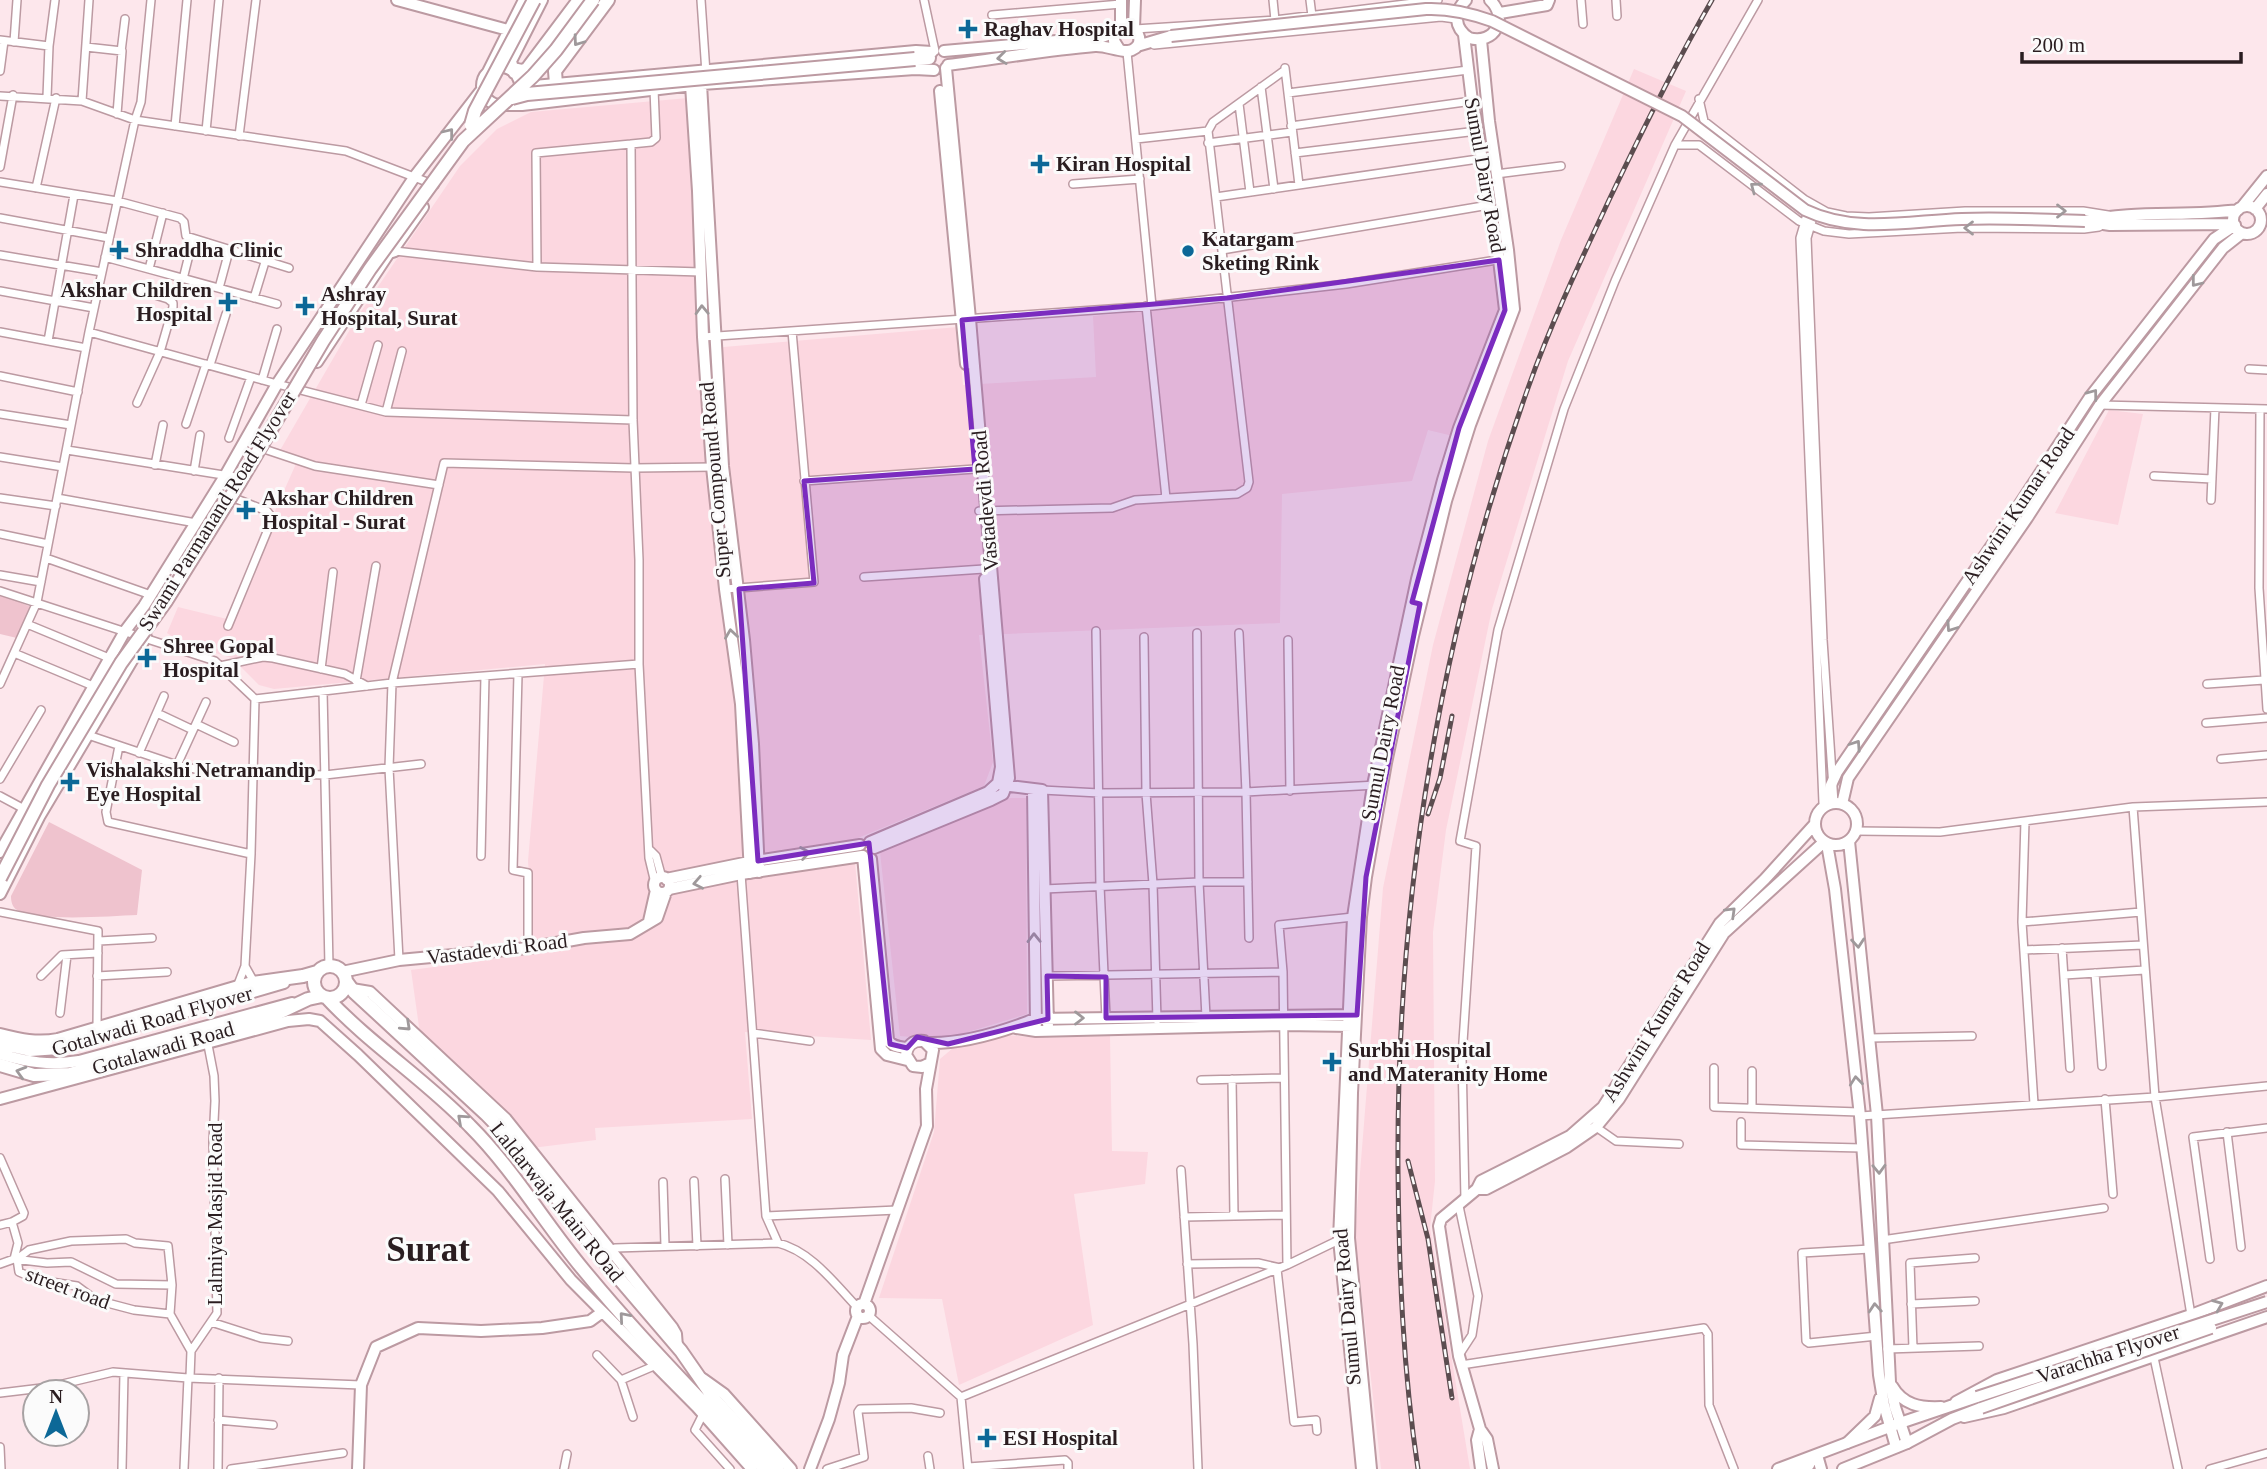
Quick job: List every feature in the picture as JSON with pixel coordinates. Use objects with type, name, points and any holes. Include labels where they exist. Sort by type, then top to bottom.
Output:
[{"type":"highway","points":[[471,125],[475,111],[534,0]]},
{"type":"highway","points":[[515,73],[527,69],[579,0]]},
{"type":"highway","name":"Swami Parmanand Road Flyover","points":[[10,865],[26,811],[116,660],[160,598],[215,511],[318,337],[394,224],[471,125],[529,72],[585,0]]},
{"type":"highway","name":"Swami Parmanand Road Flyover","points":[[0,878],[48,785],[133,643],[166,601],[350,300],[463,141],[533,76],[593,0]]},
{"type":"highway","points":[[556,84],[555,71],[608,0]]},
{"type":"highway","points":[[506,103],[527,94],[709,76],[936,61]]},
{"type":"highway","points":[[323,969],[314,983],[315,988],[325,997],[341,994],[346,981]]},
{"type":"highway","name":"Gotalawadi Road","points":[[0,1035],[42,1043],[237,987],[303,976],[323,969]]},
{"type":"highway","name":"Laldarwaja Main ROad","points":[[323,969],[346,981],[521,1150],[677,1346],[698,1375],[711,1409]]},
{"type":"highway","name":"Gotalawadi Road","points":[[0,1065],[34,1075],[70,1074],[270,1017],[308,999],[325,997]]},
{"type":"highway","name":"Laldarwaja Main ROad","points":[[325,997],[470,1125],[499,1158],[661,1368],[711,1409]]},
{"type":"highway","points":[[711,1409],[765,1469]]},
{"type":"highway","points":[[711,1409],[778,1469]]},
{"type":"street","points":[[14,42],[17,0]]},
{"type":"street","points":[[47,97],[49,46],[55,0]]},
{"type":"street","points":[[82,101],[89,0]]},
{"type":"street","points":[[0,684],[37,601],[94,308],[141,102],[151,0]]},
{"type":"street","points":[[175,126],[187,0]]},
{"type":"street","points":[[206,131],[219,0]]},
{"type":"street","points":[[239,136],[256,0]]},
{"type":"street","points":[[397,0],[434,4],[508,30]]},
{"type":"street","points":[[0,852],[109,658],[196,523],[277,384],[415,176],[483,89],[484,79],[524,0]]},
{"type":"street","points":[[0,894],[10,865],[145,638],[246,479],[299,389],[463,147],[506,103],[517,96],[520,84],[511,61],[542,0]]},
{"type":"street","points":[[700,85],[706,70],[701,0]]},
{"type":"street","name":"Vastadevdi Road","points":[[925,0],[936,61],[966,320],[982,511],[1006,732],[1002,785]]},
{"type":"street","points":[[1135,0],[1135,29],[1140,38],[1129,49],[1166,498]]},
{"type":"street","points":[[1273,0],[1275,20]]},
{"type":"street","points":[[1310,0],[1312,16]]},
{"type":"street","points":[[1135,29],[1275,20],[1438,0]]},
{"type":"street","points":[[1462,1],[1456,19],[1460,30],[1469,38],[1481,40],[1496,31],[1500,13],[1492,1],[1505,0]]},
{"type":"street","points":[[1500,13],[1547,5],[1549,0]]},
{"type":"street","points":[[1581,0],[1583,24]]},
{"type":"street","points":[[1616,0],[1617,16]]},
{"type":"street","points":[[1460,1360],[1472,1335],[1478,1296],[1462,1203],[1462,1058],[1476,846],[1460,841],[1498,630],[1564,409],[1615,281],[1675,145],[1758,0]]},
{"type":"street","points":[[992,15],[1121,2],[1114,41],[1129,49],[1171,36]]},
{"type":"street","points":[[483,89],[490,102],[506,103],[915,69],[936,61],[1102,37],[1126,25],[1157,35],[1171,36],[1444,8],[1492,21],[1682,116],[1805,210],[1844,224],[1964,219],[2085,221],[2203,215],[2240,209],[2260,211]]},
{"type":"street","points":[[487,74],[492,70],[504,68],[534,86],[916,51],[936,61],[1098,46],[1129,49],[1441,17],[1456,19]]},
{"type":"street","points":[[117,114],[125,19]]},
{"type":"street","name":"Sumul Dairy Road","points":[[1362,1469],[1344,1238],[1353,917],[1412,602],[1451,454],[1505,310],[1504,259],[1489,205],[1464,34]]},
{"type":"street","points":[[0,71],[2,40],[49,46]]},
{"type":"street","points":[[703,337],[1149,306],[1346,284],[1504,259],[1481,40]]},
{"type":"street","points":[[86,47],[121,52]]},
{"type":"street","points":[[982,511],[1112,508],[1135,500],[1237,494],[1247,488],[1249,482],[1208,131],[1213,122],[1284,68],[1299,185]]},
{"type":"street","points":[[1287,93],[1468,70]]},
{"type":"street","name":"Super Compound Road","points":[[700,85],[703,337],[718,467],[739,589],[753,744],[752,868]]},
{"type":"street","name":"Super Compound Road","points":[[700,85],[715,336],[718,467],[725,589],[741,704],[752,868]]},
{"type":"street","points":[[1261,87],[1275,188]]},
{"type":"street","points":[[537,267],[536,153],[651,142],[656,138],[654,89]]},
{"type":"street","points":[[0,167],[3,134],[13,95]]},
{"type":"street","points":[[0,96],[82,101],[135,120],[346,151],[437,186]]},
{"type":"street","points":[[36,188],[56,98]]},
{"type":"street","points":[[1699,99],[1704,121],[1813,206],[1846,216],[1965,211],[2083,211],[2111,220],[2237,227],[2251,233],[2263,226],[2260,211],[2267,194]]},
{"type":"street","points":[[1208,143],[1472,101]]},
{"type":"street","points":[[1239,104],[1250,192]]},
{"type":"street","points":[[1136,139],[1208,131]]},
{"type":"street","points":[[1295,153],[1477,131]]},
{"type":"street","points":[[631,144],[633,420],[639,560],[639,664],[649,858],[662,885],[867,850],[992,800],[1003,794],[1002,785],[1037,790],[1099,793],[1290,791],[1377,785],[1352,1021],[1048,1024]]},
{"type":"street","points":[[1675,145],[1699,145],[1807,225],[1824,231],[1849,234],[1962,228],[2084,229],[2111,220]]},
{"type":"street","points":[[1216,197],[1494,157]]},
{"type":"street","points":[[1496,173],[1561,166]]},
{"type":"street","points":[[2237,227],[2234,218],[2267,176]]},
{"type":"street","points":[[1073,184],[1140,179]]},
{"type":"street","points":[[0,182],[117,201],[163,213],[183,219],[185,235],[193,239],[289,268]]},
{"type":"street","points":[[48,341],[74,195]]},
{"type":"street","points":[[1222,250],[1489,205]]},
{"type":"street","points":[[1813,206],[1801,251],[1832,805]]},
{"type":"street","points":[[149,269],[163,213]]},
{"type":"street","points":[[0,218],[109,237]]},
{"type":"street","points":[[1807,225],[1822,640],[1832,782]]},
{"type":"street","name":"Ashwini Kumar Road","points":[[1832,805],[2100,405],[2237,227]]},
{"type":"street","name":"Ashwini Kumar Road","points":[[1832,805],[1832,782],[2090,397],[2214,239],[2237,227]]},
{"type":"street","points":[[183,278],[193,239]]},
{"type":"street","points":[[219,288],[229,251]]},
{"type":"street","points":[[393,251],[537,267],[701,272]]},
{"type":"street","points":[[0,255],[102,272]]},
{"type":"street","points":[[105,257],[277,304]]},
{"type":"street","points":[[254,298],[265,262]]},
{"type":"street","points":[[137,403],[160,352],[173,307],[173,303],[168,299],[139,290]]},
{"type":"street","points":[[0,291],[94,308]]},
{"type":"street","points":[[186,424],[226,314]]},
{"type":"street","name":"Vastadevdi Road","points":[[966,320],[975,469],[982,511],[984,569],[1002,785]]},
{"type":"street","points":[[262,380],[277,329]]},
{"type":"street","points":[[725,589],[813,583],[792,331]]},
{"type":"street","points":[[0,332],[86,348]]},
{"type":"street","points":[[89,332],[386,412],[633,420]]},
{"type":"street","points":[[362,405],[378,345]]},
{"type":"street","points":[[386,412],[402,351]]},
{"type":"street","points":[[2249,369],[2267,370]]},
{"type":"street","points":[[0,376],[78,392]]},
{"type":"street","points":[[229,438],[250,377]]},
{"type":"street","points":[[2100,405],[2263,409],[2264,680],[2267,709]]},
{"type":"street","points":[[2211,500],[2216,408]]},
{"type":"street","points":[[0,414],[71,425]]},
{"type":"street","points":[[155,464],[163,425]]},
{"type":"street","points":[[194,471],[200,435]]},
{"type":"street","points":[[264,449],[315,466],[439,485]]},
{"type":"street","points":[[67,450],[246,479]]},
{"type":"street","points":[[0,457],[64,467]]},
{"type":"street","points":[[399,960],[389,768],[392,684],[444,463],[634,468],[718,467]]},
{"type":"street","points":[[804,481],[975,469]]},
{"type":"street","points":[[2154,476],[2212,479]]},
{"type":"street","points":[[0,498],[57,502],[196,523]]},
{"type":"street","points":[[228,626],[271,523],[271,516],[267,511],[234,498]]},
{"type":"street","points":[[0,534],[48,544]]},
{"type":"street","points":[[46,558],[150,595]]},
{"type":"street","points":[[356,681],[376,566]]},
{"type":"street","points":[[864,577],[984,569]]},
{"type":"street","points":[[321,669],[333,572]]},
{"type":"street","points":[[0,575],[41,582]]},
{"type":"street","points":[[0,591],[215,661],[255,699],[245,966],[237,987]]},
{"type":"street","points":[[27,624],[109,658]]},
{"type":"street","points":[[1096,631],[1100,886],[1106,1018]]},
{"type":"street","points":[[1197,633],[1199,882],[1206,1017]]},
{"type":"street","points":[[1239,634],[1249,938]]},
{"type":"street","points":[[1144,637],[1146,793],[1153,884],[1157,1023]]},
{"type":"street","points":[[1288,640],[1290,791]]},
{"type":"street","points":[[14,653],[93,686]]},
{"type":"street","points":[[220,666],[263,657],[345,674],[367,686]]},
{"type":"street","points":[[255,699],[367,686],[639,664]]},
{"type":"street","points":[[518,674],[513,870],[528,873],[528,948]]},
{"type":"street","points":[[481,856],[485,676]]},
{"type":"street","points":[[2207,684],[2264,680]]},
{"type":"street","points":[[323,691],[323,969]]},
{"type":"street","points":[[139,753],[164,696]]},
{"type":"street","points":[[177,765],[206,702]]},
{"type":"street","points":[[0,779],[41,710]]},
{"type":"street","points":[[157,713],[234,742]]},
{"type":"street","points":[[2206,723],[2267,718]]},
{"type":"street","points":[[88,735],[177,765],[209,772],[324,775],[421,764]]},
{"type":"street","points":[[119,746],[106,812],[108,822],[251,854]]},
{"type":"street","points":[[2221,759],[2267,755]]},
{"type":"street","points":[[1037,790],[1044,889],[1048,1024]]},
{"type":"street","points":[[1035,1025],[1037,790]]},
{"type":"street","points":[[0,807],[2,797],[39,817]]},
{"type":"street","points":[[1856,831],[1940,832],[2133,807],[2267,802]]},
{"type":"street","points":[[1832,805],[1853,811],[1856,818],[1856,831],[1849,841],[1838,846],[1825,843],[1818,836],[1814,825],[1818,813],[1832,805]]},
{"type":"street","points":[[2133,807],[2154,1097],[2191,1315]]},
{"type":"street","points":[[2025,821],[2022,922],[2034,1104]]},
{"type":"street","name":"Ashwini Kumar Road","points":[[1572,1139],[1608,1100],[1720,923],[1814,825]]},
{"type":"street","points":[[1845,1444],[1875,1416],[1886,1386],[1887,1349],[1877,1115],[1849,841]]},
{"type":"street","points":[[1825,843],[1835,889],[1860,1114],[1877,1336],[1886,1386],[1902,1445]]},
{"type":"street","name":"Ashwini Kumar Road","points":[[1493,1469],[1487,1439],[1480,1429],[1460,1360],[1439,1226],[1446,1213],[1462,1203],[1481,1181],[1596,1127],[1619,1099],[1724,933],[1825,843]]},
{"type":"street","points":[[867,850],[888,1040],[924,1067],[948,1044]]},
{"type":"street","points":[[752,868],[753,1033],[766,1216],[778,1243]]},
{"type":"street","points":[[1044,889],[1248,882]]},
{"type":"street","name":"Vastadevdi Road","points":[[346,981],[399,960],[528,948],[584,938],[630,934],[657,918],[662,885]]},
{"type":"street","points":[[0,912],[95,929],[99,934],[97,1028]]},
{"type":"street","points":[[2022,922],[2141,912]]},
{"type":"street","points":[[1317,1431],[1316,1420],[1294,1422],[1282,1268],[1286,1215],[1283,972],[1279,925],[1353,917]]},
{"type":"street","points":[[99,941],[152,938]]},
{"type":"street","points":[[2024,950],[2143,945]]},
{"type":"street","points":[[2062,948],[2070,1068]]},
{"type":"street","points":[[41,976],[58,957],[98,953]]},
{"type":"street","points":[[60,1013],[67,955]]},
{"type":"street","points":[[245,966],[260,985]]},
{"type":"street","points":[[2064,975],[2145,970]]},
{"type":"street","points":[[97,976],[167,972]]},
{"type":"street","points":[[1047,976],[1283,972]]},
{"type":"street","points":[[2095,973],[2102,1066]]},
{"type":"street","name":"Gotalwadi Road Flyover","points":[[0,1044],[30,1051],[59,1049],[260,985]]},
{"type":"street","name":"Gotalwadi Road Flyover","points":[[0,1054],[35,1064],[79,1061],[308,999]]},
{"type":"street","points":[[926,1089],[910,1058],[915,1041],[948,1044],[1013,1027],[1106,1018],[1157,1023],[1206,1017],[1283,1021]]},
{"type":"street","points":[[0,1099],[208,1045],[288,1021],[320,1021],[498,1191],[601,1313],[661,1368]]},
{"type":"street","points":[[753,1033],[810,1041]]},
{"type":"street","points":[[1869,1038],[1972,1036]]},
{"type":"street","points":[[810,1469],[829,1419],[843,1355],[862,1311],[927,1126],[926,1089],[932,1059],[928,1043]]},
{"type":"street","name":"Lalmiya Masjid Road","points":[[191,1351],[217,1313],[213,1142],[215,1101],[214,1076],[208,1045]]},
{"type":"street","points":[[1714,1068],[1714,1107],[1877,1115],[2154,1097],[2267,1086],[2267,1092]]},
{"type":"street","points":[[1752,1071],[1752,1108]]},
{"type":"street","points":[[1201,1080],[1283,1078]]},
{"type":"street","points":[[1232,1079],[1234,1216]]},
{"type":"street","points":[[2105,1099],[2113,1194]]},
{"type":"street","points":[[1741,1122],[1741,1145],[1862,1148]]},
{"type":"street","points":[[1596,1127],[1616,1141],[1679,1144]]},
{"type":"street","points":[[2210,1259],[2193,1138],[2267,1128]]},
{"type":"street","points":[[2227,1132],[2241,1247]]},
{"type":"street","points":[[0,1158],[24,1213],[12,1222],[0,1224]]},
{"type":"street","points":[[1181,1170],[1198,1469]]},
{"type":"street","points":[[725,1179],[728,1245]]},
{"type":"street","points":[[694,1181],[697,1246]]},
{"type":"street","points":[[663,1182],[665,1246]]},
{"type":"street","points":[[1882,1240],[2104,1208]]},
{"type":"street","points":[[766,1216],[897,1210]]},
{"type":"street","points":[[1184,1217],[1286,1215]]},
{"type":"street","points":[[0,1264],[16,1259],[18,1243],[12,1222]]},
{"type":"street","points":[[961,1397],[1282,1268],[1344,1238],[1371,1469]]},
{"type":"street","name":"street road","points":[[126,1239],[135,1243],[167,1246],[172,1284],[116,1284],[71,1262],[47,1263],[16,1259],[29,1251],[71,1241],[126,1239]]},
{"type":"street","points":[[604,1252],[665,1246],[778,1243],[790,1246],[803,1254],[862,1311],[961,1397],[968,1468],[1065,1460],[1068,1461],[1068,1469]]},
{"type":"street","points":[[1870,1249],[1802,1253],[1806,1340],[1810,1343],[1877,1336]]},
{"type":"street","points":[[1913,1348],[1911,1262],[1975,1258]]},
{"type":"street","name":"street road","points":[[16,1259],[19,1272],[38,1280],[77,1286],[96,1300],[125,1308],[170,1314]]},
{"type":"street","points":[[1187,1264],[1258,1263],[1282,1268]]},
{"type":"street","points":[[571,1280],[582,1268]]},
{"type":"street","points":[[172,1284],[170,1314],[191,1351],[184,1469]]},
{"type":"street","points":[[1778,1469],[1948,1407],[1997,1380],[2191,1315],[2267,1286]]},
{"type":"street","points":[[1911,1304],[1975,1301]]},
{"type":"street","name":"Varachha Flyover","points":[[1952,1419],[1979,1403],[2267,1301]]},
{"type":"street","name":"Varachha Flyover","points":[[1948,1407],[1979,1403],[2267,1308]]},
{"type":"street","points":[[358,1469],[360,1385],[376,1347],[418,1328],[481,1331],[542,1328],[590,1321],[601,1313]]},
{"type":"street","points":[[1843,1469],[1902,1445],[1952,1419],[2004,1408],[2267,1317]]},
{"type":"street","points":[[211,1322],[261,1338],[288,1341]]},
{"type":"street","points":[[1460,1360],[1704,1328],[1708,1334],[1709,1405],[1734,1469]]},
{"type":"street","points":[[2145,1330],[2154,1355],[2178,1469]]},
{"type":"street","points":[[1887,1349],[1979,1346]]},
{"type":"street","points":[[597,1356],[621,1380],[633,1417]]},
{"type":"street","points":[[621,1380],[661,1368]]},
{"type":"street","points":[[0,1393],[50,1387],[113,1373],[360,1385]]},
{"type":"street","points":[[122,1469],[124,1373]]},
{"type":"street","points":[[698,1375],[724,1394],[791,1469]]},
{"type":"street","points":[[218,1469],[219,1378]]},
{"type":"street","points":[[1886,1386],[1909,1403],[1924,1407],[1948,1407]]},
{"type":"street","points":[[827,1469],[864,1457],[858,1412],[860,1409],[911,1408],[940,1413]]},
{"type":"street","points":[[730,1469],[695,1430],[711,1409],[752,1469]]},
{"type":"street","points":[[218,1420],[273,1425]]},
{"type":"street","name":"Ashwini Kumar Road","points":[[1480,1429],[1477,1440],[1481,1469]]},
{"type":"street","points":[[0,1447],[1,1469]]},
{"type":"street","points":[[231,1469],[282,1465],[343,1453]]},
{"type":"street","points":[[2210,1469],[2267,1453]]},
{"type":"street","points":[[565,1469],[567,1454]]},
{"type":"street","points":[[928,1456],[930,1469]]},
{"type":"street","points":[[1797,1469],[1809,1465],[1814,1456]]},
{"type":"street","points":[[1814,1456],[1821,1469]]},
{"type":"street","points":[[2241,1460],[2243,1469]]},
{"type":"highlighted area","points":[[1499,260],[1505,310],[1459,428],[1412,602],[1420,604],[1366,877],[1357,1015],[1106,1018],[1106,977],[1047,976],[1048,1019],[948,1044],[917,1037],[907,1048],[890,1044],[869,843],[758,861],[739,589],[814,583],[804,481],[975,469],[962,320],[1227,298]]},
{"type":"shaded area","points":[[1634,69],[1686,91],[1568,361],[1492,609],[1446,830],[1433,932],[1435,1181],[1430,1228],[1470,1469],[1381,1469],[1355,1235],[1383,888],[1433,645],[1488,441],[1561,240]]},
{"type":"shaded area","points":[[688,98],[701,349],[958,327],[963,385],[1096,377],[1093,316],[1217,304],[1488,265],[1498,269],[1505,305],[1453,436],[1428,430],[1412,481],[1282,494],[1280,623],[979,635],[993,762],[984,786],[853,840],[871,1040],[745,1032],[752,1119],[595,1128],[596,1140],[532,1148],[420,1034],[411,970],[534,954],[528,861],[545,664],[274,689],[259,685],[232,658],[180,642],[167,633],[178,607],[227,619],[299,457],[279,452],[356,319],[460,166],[497,129],[531,112]]},
{"type":"shaded area","points":[[2109,410],[2143,414],[2118,525],[2055,513]]},
{"type":"shaded area","points":[[0,594],[31,607],[17,638],[0,634]]},
{"type":"shaded area","points":[[1010,798],[1026,798],[1027,1014],[942,1040],[900,1036],[880,852]]},
{"type":"shaded area","points":[[49,822],[142,870],[137,915],[58,917],[28,914],[15,909],[11,896]]},
{"type":"shaded area","points":[[1009,1035],[1038,1038],[1110,1036],[1112,1151],[1148,1152],[1145,1184],[1074,1194],[1093,1325],[959,1385],[942,1299],[879,1298],[934,1132],[940,1059],[953,1048]]},
{"type":"railway","points":[[1418,1469],[1405,1358],[1401,1283],[1399,1071],[1415,872],[1428,774],[1447,676],[1469,579],[1496,483],[1537,364],[1622,173],[1712,0]]},
{"type":"railway","points":[[1428,814],[1440,778],[1452,716]]},
{"type":"railway","points":[[1408,1161],[1428,1239],[1452,1398]]},
{"type":"place","name":"Raghav Hospital","points":[[968,29]]},
{"type":"place","name":"Kiran Hospital","points":[[1040,164]]},
{"type":"place","name":"Shraddha Clinic","points":[[119,250]]},
{"type":"place","name":"Katargam Sketing Rink","points":[[1188,251]]},
{"type":"place","name":"Akshar Children Hospital","points":[[228,302]]},
{"type":"place","name":"Ashray Hospital, Surat","points":[[305,306]]},
{"type":"place","name":"Akshar Children Hospital - Surat","points":[[246,510]]},
{"type":"place","name":"Shree Gopal Hospital","points":[[147,658]]},
{"type":"place","name":"Vishalakshi Netramandip Eye Hospital","points":[[70,782]]},
{"type":"place","name":"Surbhi Hospital and Materanity Home","points":[[1332,1062]]},
{"type":"place","name":"ESI Hospital","points":[[987,1438]]},
{"type":"district","name":"Surat","points":[[428,1249]]}]
